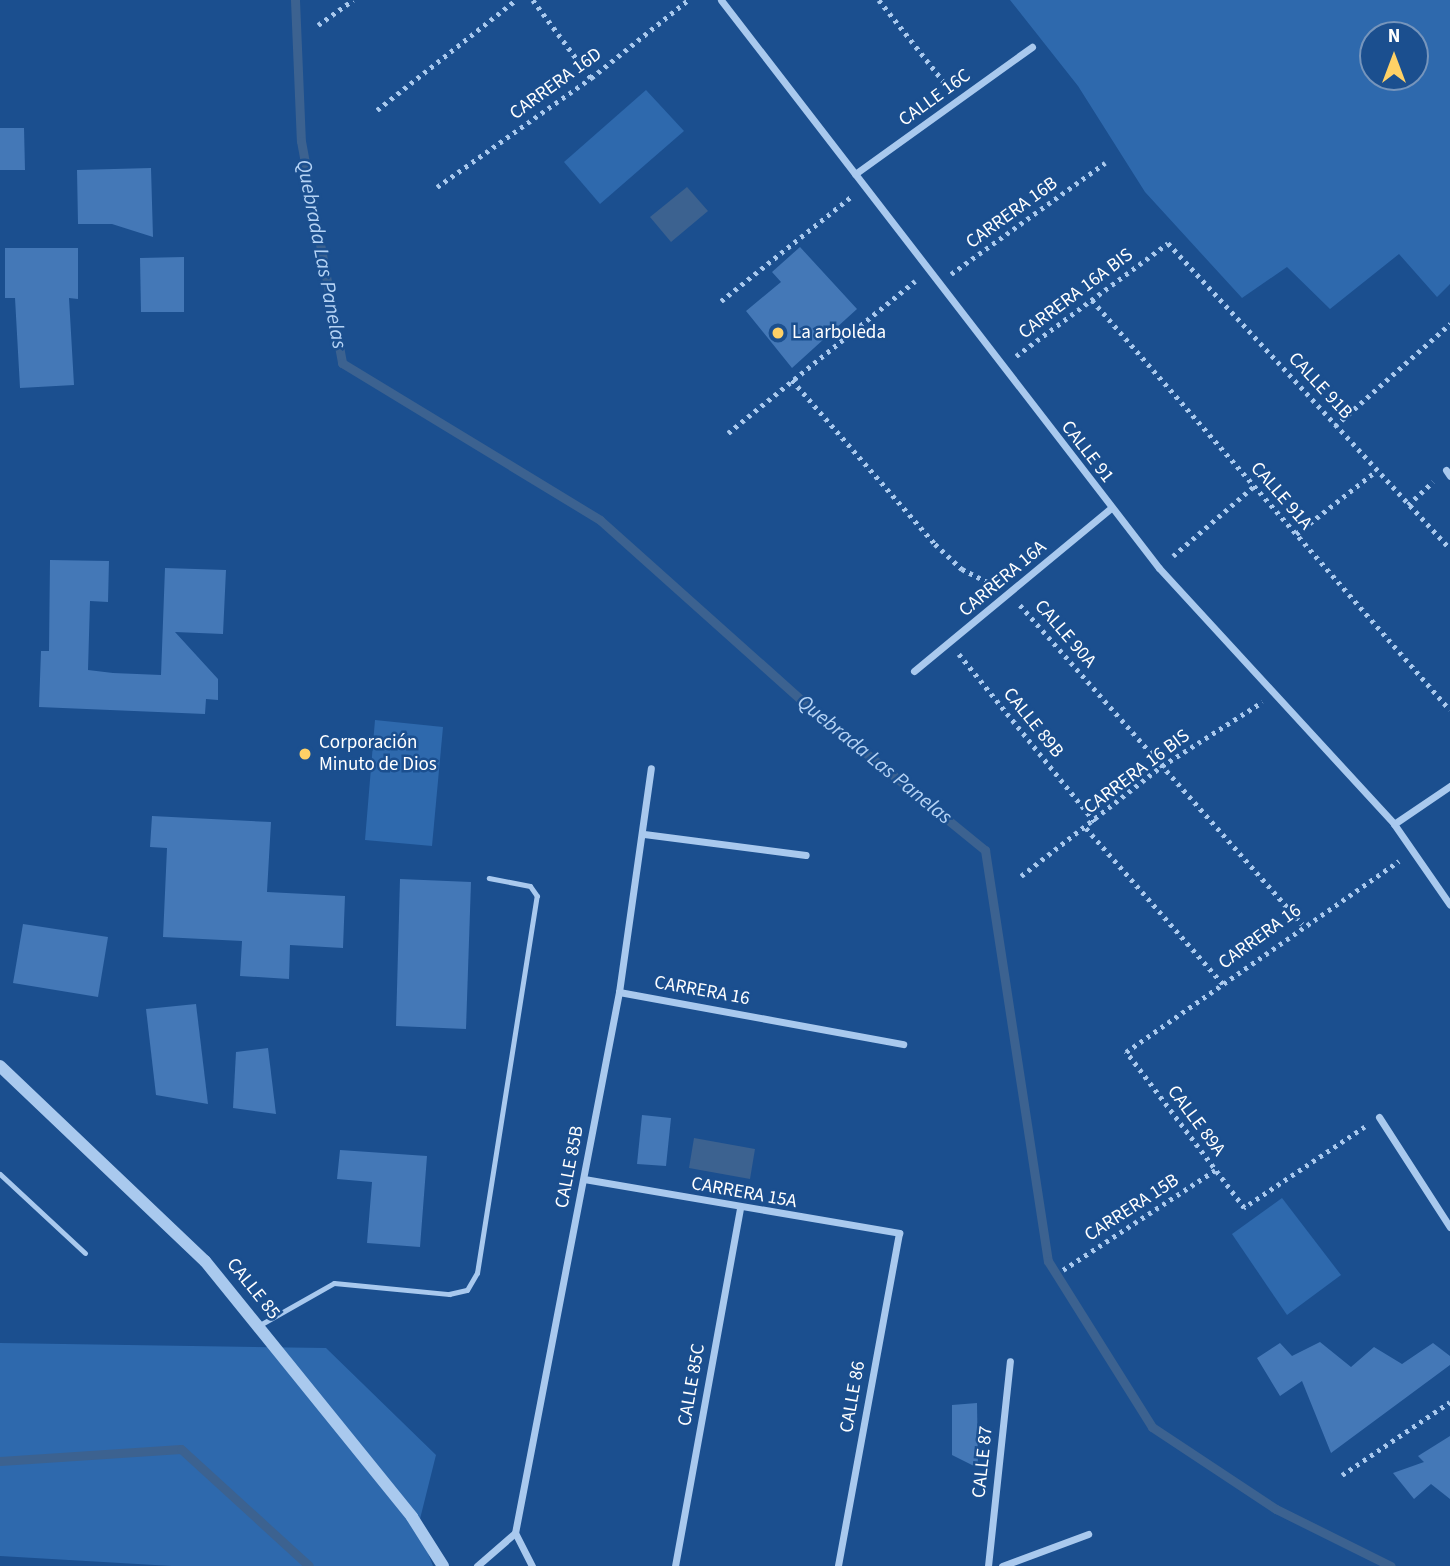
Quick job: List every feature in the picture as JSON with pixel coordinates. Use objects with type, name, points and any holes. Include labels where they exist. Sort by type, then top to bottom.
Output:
[{"type":"street","name":"CALLE 91","points":[[721,0],[937,285],[1159,568],[1394,824],[1450,905]]},
{"type":"street","name":"CALLE 16C","points":[[855,174],[1032,47]]},
{"type":"street","name":"CARRERA 16A","points":[[914,671],[1012,595],[1111,508]]},
{"type":"street","name":"CALLE 85B","points":[[514,1534],[619,992],[644,834],[651,768]]},
{"type":"street","points":[[1394,824],[1450,786]]},
{"type":"street","points":[[644,834],[806,855]]},
{"type":"street","name":"CARRERA 16","points":[[619,992],[903,1044]]},
{"type":"street","name":"CALLE 85","points":[[0,1066],[205,1261],[412,1517],[443,1566]]},
{"type":"street","points":[[1379,1117],[1450,1227]]},
{"type":"street","name":"CARRERA 15A","points":[[584,1179],[740,1209],[899,1233]]},
{"type":"street","name":"CALLE 85C","points":[[676,1566],[740,1209]]},
{"type":"street","name":"CALLE 86","points":[[838,1566],[899,1233]]},
{"type":"street","name":"CALLE 87","points":[[988,1566],[1010,1360]]},
{"type":"street","points":[[477,1566],[514,1534],[532,1566]]},
{"type":"street","points":[[1002,1566],[1088,1534]]},
{"type":"lane","points":[[258,1326],[334,1283],[449,1294],[467,1290],[477,1273],[537,896],[530,886],[489,878]]},
{"type":"lane","points":[[0,1174],[85,1253]]},
{"type":"path","points":[[318,25],[354,0]]},
{"type":"path","points":[[377,110],[516,0]]},
{"type":"path","points":[[533,0],[591,78]]},
{"type":"path","name":"CARRERA 16D","points":[[437,187],[591,78],[688,0]]},
{"type":"path","points":[[879,0],[959,101]]},
{"type":"path","name":"CARRERA 16B","points":[[937,285],[1105,163]]},
{"type":"path","points":[[721,301],[864,187]]},
{"type":"path","name":"CARRERA 16A BIS","points":[[1001,367],[1168,243]]},
{"type":"path","name":"CALLE 91B","points":[[1168,243],[1450,549]]},
{"type":"path","points":[[728,433],[927,272]]},
{"type":"path","name":"CALLE 91A","points":[[1092,300],[1450,710]]},
{"type":"path","points":[[1335,426],[1450,324]]},
{"type":"path","name":"CALLE 90A","points":[[792,380],[935,544],[962,569],[1012,595],[1303,924]]},
{"type":"path","points":[[1296,534],[1376,471]]},
{"type":"path","points":[[1408,505],[1448,473]]},
{"type":"path","points":[[1159,568],[1254,486]]},
{"type":"path","name":"CALLE 89B","points":[[950,642],[1095,822]]},
{"type":"path","name":"CARRERA 16 BIS","points":[[1021,876],[1095,822],[1162,766],[1274,694]]},
{"type":"path","points":[[1086,828],[1223,984]]},
{"type":"path","name":"CARRERA 16","points":[[1126,1052],[1303,924],[1414,850]]},
{"type":"path","name":"CALLE 89A","points":[[1126,1052],[1244,1208],[1379,1117]]},
{"type":"path","name":"CARRERA 15B","points":[[1063,1269],[1215,1170]]},
{"type":"path","points":[[1342,1475],[1450,1402]]},
{"type":"shaded area","points":[[1010,0],[1450,0],[1450,284],[1437,297],[1399,254],[1330,309],[1287,267],[1242,298],[1145,192],[1078,86]]},
{"type":"shaded area","points":[[646,90],[684,131],[600,204],[564,162]]},
{"type":"shaded area","points":[[687,187],[708,211],[671,242],[650,217]]},
{"type":"shaded area","points":[[375,720],[443,727],[432,846],[365,840]]},
{"type":"shaded area","points":[[694,1138],[755,1149],[750,1179],[689,1168]]},
{"type":"shaded area","points":[[1282,1198],[1341,1275],[1287,1315],[1232,1234]]},
{"type":"shaded area","points":[[0,1343],[326,1348],[436,1455],[418,1527],[433,1566],[172,1566],[0,1556]]},
{"type":"building","points":[[0,128],[24,128],[25,170],[0,170]]},
{"type":"building","points":[[151,168],[153,237],[112,224],[78,224],[77,170]]},
{"type":"building","points":[[800,247],[857,309],[792,368],[746,311],[781,282],[772,272]]},
{"type":"building","points":[[5,248],[78,248],[78,299],[69,298],[74,385],[20,388],[15,298],[5,298]]},
{"type":"building","points":[[184,257],[184,312],[141,312],[140,258]]},
{"type":"building","points":[[50,560],[109,561],[108,602],[90,601],[88,670],[113,673],[161,675],[165,568],[226,570],[223,634],[175,632],[218,679],[218,700],[206,699],[205,714],[39,707],[41,651],[49,651]]},
{"type":"building","points":[[152,816],[271,822],[267,892],[345,896],[343,948],[290,945],[289,979],[240,976],[242,941],[163,937],[167,848],[150,847]]},
{"type":"building","points":[[400,879],[471,882],[466,1029],[396,1026]]},
{"type":"building","points":[[23,924],[108,937],[98,997],[13,983]]},
{"type":"building","points":[[196,1004],[208,1104],[156,1095],[146,1009]]},
{"type":"building","points":[[268,1048],[276,1114],[233,1108],[236,1052]]},
{"type":"building","points":[[642,1115],[671,1118],[666,1166],[637,1164]]},
{"type":"building","points":[[340,1150],[427,1156],[420,1247],[367,1243],[372,1182],[337,1179]]},
{"type":"building","points":[[1320,1342],[1351,1367],[1374,1347],[1402,1364],[1433,1343],[1450,1356],[1450,1365],[1331,1453],[1302,1381],[1280,1396],[1257,1358],[1280,1343],[1292,1356]]},
{"type":"building","points":[[977,1403],[978,1468],[952,1455],[952,1405]]},
{"type":"building","points":[[1450,1436],[1450,1499],[1431,1484],[1414,1499],[1393,1473],[1424,1462],[1418,1456]]},
{"type":"waterway","name":"Quebrada Las Panelas","points":[[295,0],[301,141],[342,363],[600,520],[807,705],[985,850],[1048,1261],[1152,1427],[1276,1509],[1391,1566]]},
{"type":"waterway","points":[[0,1461],[181,1449],[309,1566]]},
{"type":"place","name":"La arboleda","points":[[778,333]]},
{"type":"place","name":"Corporación Minuto de Dios","points":[[305,754]]}]
